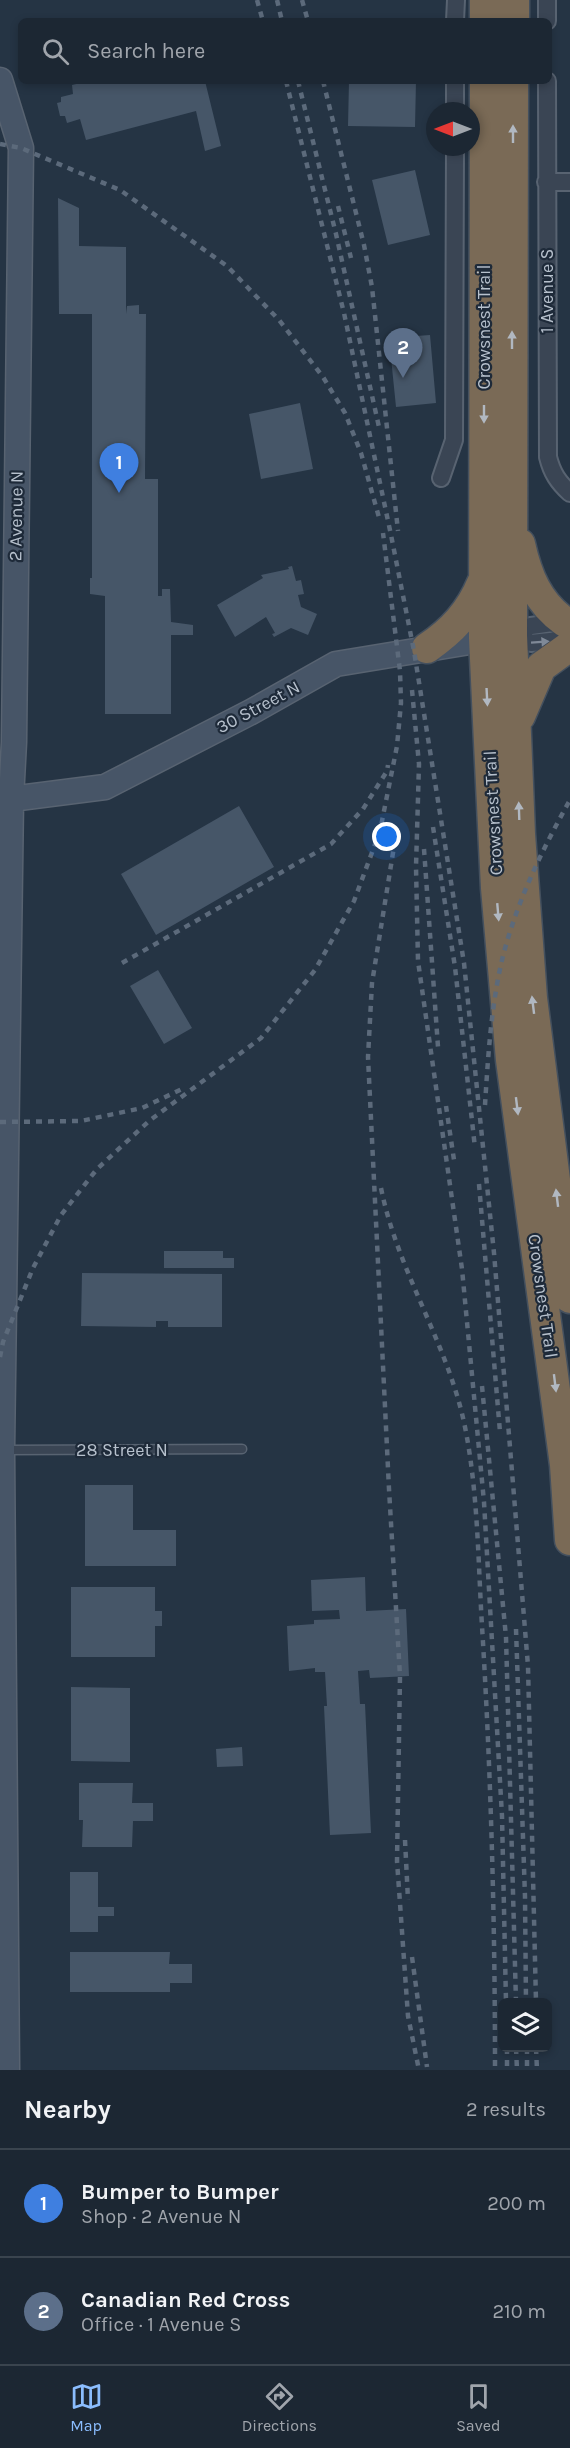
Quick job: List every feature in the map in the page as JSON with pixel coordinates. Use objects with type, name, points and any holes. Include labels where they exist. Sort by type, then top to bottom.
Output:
[{"type":"highway","points":[[485,0],[485,18]]},
{"type":"highway","points":[[514,0],[514,18]]},
{"type":"highway","name":"Crowsnest Trail","points":[[485,84],[484,578],[498,637],[516,746],[532,998],[570,1298]]},
{"type":"highway","name":"Crowsnest Trail","points":[[513,84],[512,503],[498,637],[496,888],[506,1007],[528,1195],[568,1465],[570,1540]]},
{"type":"highway","points":[[512,503],[524,563],[534,588],[543,604],[569,632],[541,667],[520,711],[516,746]]},
{"type":"highway","points":[[427,648],[462,620],[475,601],[484,578]]},
{"type":"street","points":[[456,0],[456,18]]},
{"type":"street","points":[[547,0],[547,18]]},
{"type":"street","name":"2 Avenue N","points":[[0,80],[21,148],[8,488],[14,742],[11,799],[1,1464],[7,2070]]},
{"type":"street","points":[[455,84],[455,102]]},
{"type":"street","name":"1 Avenue S","points":[[547,84],[548,457],[551,470],[570,493]]},
{"type":"street","points":[[441,478],[454,440],[455,156]]},
{"type":"street","points":[[546,182],[570,182]]},
{"type":"street","points":[[498,637],[531,626],[569,632]]},
{"type":"street","name":"30 Street N","points":[[11,799],[105,787],[251,712],[336,664],[498,637]]},
{"type":"lane","name":"28 Street N","points":[[1,1464],[242,1449]]},
{"type":"building","points":[[206,84],[221,146],[205,151],[196,111],[86,140],[80,119],[67,123],[65,116],[60,116],[57,103],[61,102],[61,97],[73,94],[72,85]]},
{"type":"building","points":[[349,84],[416,84],[415,127],[348,126]]},
{"type":"building","points":[[415,170],[430,235],[388,245],[372,180]]},
{"type":"building","points":[[58,198],[79,208],[79,246],[126,247],[126,314],[127,306],[139,305],[139,314],[146,314],[145,479],[158,479],[158,596],[162,596],[162,589],[170,589],[171,622],[193,625],[193,635],[171,635],[171,714],[105,714],[105,596],[90,594],[90,578],[92,578],[92,314],[59,314]]},
{"type":"building","points":[[430,335],[436,403],[396,407],[389,338]]},
{"type":"building","points":[[300,403],[313,469],[261,479],[249,414]]},
{"type":"building","points":[[292,566],[296,581],[301,580],[304,594],[298,595],[301,607],[317,614],[308,635],[291,628],[274,637],[272,634],[275,633],[266,617],[235,637],[217,605],[263,578],[261,575],[289,569],[288,567]]},
{"type":"building","points":[[239,806],[274,867],[156,935],[121,874]]},
{"type":"building","points":[[158,970],[192,1028],[164,1044],[130,986]]},
{"type":"building","points":[[164,1251],[223,1251],[223,1258],[234,1258],[234,1268],[164,1268]]},
{"type":"building","points":[[82,1273],[222,1274],[222,1327],[168,1327],[168,1321],[156,1321],[156,1327],[81,1326]]},
{"type":"building","points":[[85,1485],[133,1485],[133,1530],[176,1530],[176,1566],[85,1566]]},
{"type":"building","points":[[365,1577],[366,1611],[406,1609],[409,1676],[370,1678],[369,1670],[358,1671],[360,1704],[365,1704],[371,1833],[330,1835],[324,1706],[327,1706],[325,1672],[315,1672],[315,1668],[289,1671],[287,1626],[314,1624],[314,1620],[340,1619],[339,1610],[312,1611],[311,1580]]},
{"type":"building","points":[[71,1587],[155,1587],[155,1611],[162,1611],[162,1626],[155,1626],[155,1657],[71,1657]]},
{"type":"building","points":[[71,1687],[130,1688],[130,1762],[71,1761]]},
{"type":"building","points":[[242,1747],[243,1766],[217,1767],[216,1749]]},
{"type":"building","points":[[79,1783],[133,1783],[132,1803],[153,1803],[153,1821],[133,1821],[132,1847],[82,1847],[83,1820],[79,1820]]},
{"type":"building","points":[[70,1872],[98,1872],[98,1907],[114,1907],[114,1916],[98,1916],[98,1932],[70,1932]]},
{"type":"building","points":[[70,1952],[170,1952],[169,1964],[192,1964],[192,1983],[170,1983],[170,1992],[70,1992]]},
{"type":"railway","points":[[257,0],[262,18]]},
{"type":"railway","points":[[277,0],[281,18]]},
{"type":"railway","points":[[302,0],[307,18]]},
{"type":"railway","points":[[287,84],[344,313],[391,535],[414,651],[464,963],[494,1253],[528,1666],[536,1998]]},
{"type":"railway","points":[[299,84],[336,234],[379,427]]},
{"type":"railway","points":[[324,84],[364,245],[372,287],[398,531]]},
{"type":"railway","points":[[0,144],[21,148],[120,190],[227,266],[279,320],[323,377],[345,413],[361,453],[380,521]]},
{"type":"railway","points":[[338,206],[351,258]]},
{"type":"railway","points":[[0,1357],[3,1342],[33,1268],[61,1215],[97,1169],[149,1121],[261,1038],[315,970],[354,901],[380,831],[397,746],[401,703],[400,671],[383,533]]},
{"type":"railway","points":[[412,690],[419,764],[416,867],[418,961],[462,1269],[484,1502],[502,1816],[506,1998]]},
{"type":"railway","points":[[122,963],[331,844],[363,809],[387,771],[388,765]]},
{"type":"railway","points":[[485,1105],[493,1014],[502,960],[531,877],[570,800]]},
{"type":"railway","points":[[433,827],[455,967],[475,1148]]},
{"type":"railway","points":[[397,828],[372,983],[368,1057],[400,1676],[397,1861],[408,2016],[419,2070]]},
{"type":"railway","points":[[424,849],[438,1047]]},
{"type":"railway","points":[[0,1122],[81,1121],[142,1108],[182,1089]]},
{"type":"railway","points":[[446,1106],[454,1160]]},
{"type":"railway","points":[[479,1184],[500,1432]]},
{"type":"railway","points":[[381,1188],[399,1249],[457,1396],[473,1476],[490,1792],[495,2070]]},
{"type":"railway","points":[[482,1386],[506,1637],[516,1998]]},
{"type":"railway","points":[[516,1629],[526,1998]]},
{"type":"railway","points":[[405,1840],[408,1900]]},
{"type":"railway","points":[[412,1957],[427,2067]]},
{"type":"railway","points":[[507,2052],[507,2070]]},
{"type":"railway","points":[[516,2052],[517,2070]]},
{"type":"railway","points":[[527,2052],[527,2070]]},
{"type":"railway","points":[[536,2052],[537,2070]]},
{"type":"place","name":"Canadian Red Cross","points":[[403,378]]},
{"type":"place","name":"Bumper to Bumper","points":[[119,493]]}]
